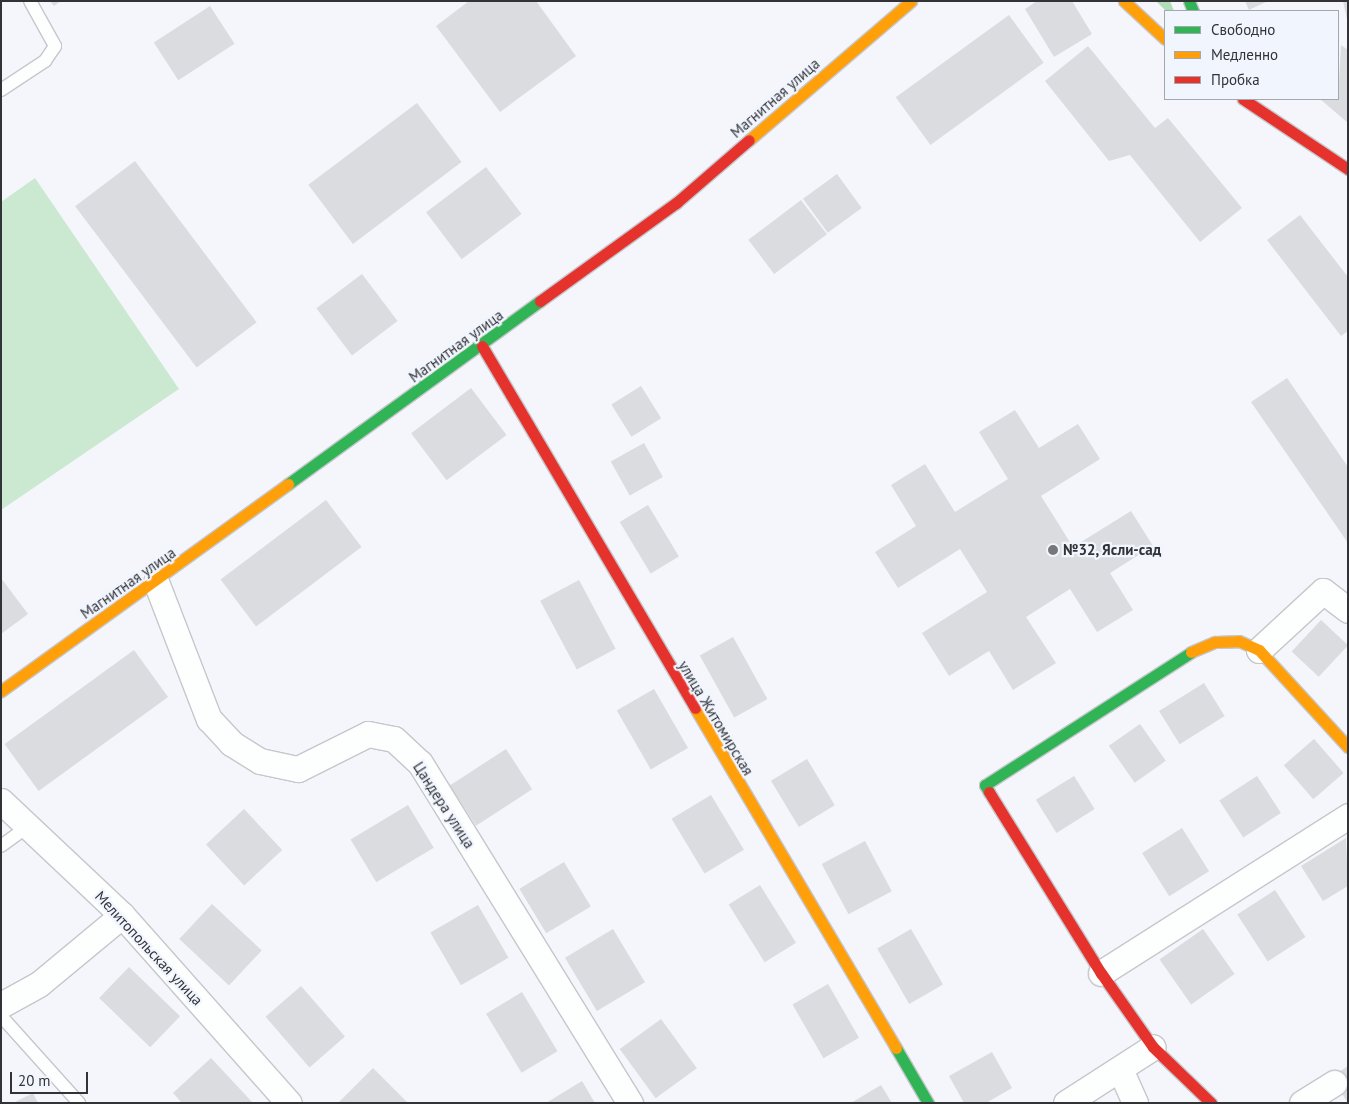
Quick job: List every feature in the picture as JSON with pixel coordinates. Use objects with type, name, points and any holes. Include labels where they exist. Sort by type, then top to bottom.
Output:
[{"type":"street","name":"Магнитная улица","points":[[1,691],[156,582],[676,203],[911,1]]},
{"type":"street","points":[[1124,1],[1164,38]]},
{"type":"street","points":[[1244,100],[1348,169]]},
{"type":"street","name":"улица Житомирская","points":[[482,346],[928,1103]]},
{"type":"street","name":"Цандера улица","points":[[156,582],[208,719],[231,743],[260,761],[298,769],[368,734],[394,739],[420,763],[630,1103]]},
{"type":"street","points":[[1258,650],[1323,591],[1348,610]]},
{"type":"street","points":[[1211,1103],[1153,1047],[1101,973],[985,785],[1197,648],[1239,641],[1258,650],[1348,747]]},
{"type":"street","name":"Мелитопольская улица","points":[[1,801],[122,915],[289,1103]]},
{"type":"street","points":[[1101,973],[1348,816]]},
{"type":"street","points":[[1,1005],[39,984],[122,915]]},
{"type":"street","points":[[1066,1103],[1153,1047]]},
{"type":"street","points":[[1120,1069],[1135,1103]]},
{"type":"street","points":[[1302,1103],[1334,1083]]},
{"type":"lane","points":[[1,90],[44,60],[55,46],[30,1]]},
{"type":"lane","points":[[1,846],[28,826]]},
{"type":"lane","points":[[1,1016],[79,1103]]},
{"type":"green space","points":[[1156,1],[1170,1],[1174,10],[1165,10]]},
{"type":"green space","points":[[35,178],[179,389],[1,510],[1,202]]},
{"type":"building","points":[[50,1],[61,1],[54,6]]},
{"type":"building","points":[[469,1],[536,1],[576,56],[500,112],[436,26]]},
{"type":"building","points":[[1037,1],[1072,1],[1092,34],[1054,57],[1025,9]]},
{"type":"building","points":[[1245,1],[1268,1],[1249,10]]},
{"type":"building","points":[[1343,1],[1348,1],[1348,19],[1347,19]]},
{"type":"building","points":[[210,6],[235,44],[178,80],[154,42]]},
{"type":"building","points":[[1009,15],[1044,63],[930,145],[896,97]]},
{"type":"building","points":[[1341,45],[1348,50],[1348,123],[1321,100],[1339,100]]},
{"type":"building","points":[[1088,46],[1155,128],[1168,118],[1242,208],[1200,242],[1130,155],[1109,161],[1045,81]]},
{"type":"building","points":[[417,103],[462,162],[353,244],[308,185]]},
{"type":"building","points":[[135,161],[257,322],[197,367],[75,206]]},
{"type":"building","points":[[486,167],[522,214],[462,259],[426,212]]},
{"type":"building","points":[[837,174],[862,208],[828,233],[803,199]]},
{"type":"building","points":[[801,200],[827,234],[774,274],[748,240]]},
{"type":"building","points":[[1300,215],[1348,277],[1348,331],[1341,336],[1267,240]]},
{"type":"building","points":[[362,274],[398,321],[352,355],[316,308]]},
{"type":"building","points":[[1287,378],[1348,467],[1348,543],[1251,402]]},
{"type":"building","points":[[641,386],[661,418],[631,437],[611,405]]},
{"type":"building","points":[[471,388],[507,435],[447,480],[411,433]]},
{"type":"building","name":"№32, Ясли-сад","points":[[1015,410],[1039,448],[1078,424],[1100,459],[1041,496],[1073,547],[1131,511],[1153,546],[1110,573],[1133,610],[1097,632],[1070,589],[1026,617],[1056,663],[1013,690],[989,651],[949,676],[922,633],[987,592],[960,549],[898,588],[875,552],[916,526],[891,485],[925,464],[955,512],[1008,479],[979,432]]},
{"type":"building","points":[[644,443],[663,477],[630,496],[611,461]]},
{"type":"building","points":[[326,500],[362,547],[256,627],[221,579]]},
{"type":"building","points":[[648,505],[679,556],[651,573],[620,522]]},
{"type":"building","points":[[1,578],[28,614],[1,634]]},
{"type":"building","points":[[579,580],[616,649],[577,670],[540,601]]},
{"type":"building","points":[[1321,620],[1348,645],[1319,677],[1292,651]]},
{"type":"building","points":[[733,637],[767,699],[734,718],[700,655]]},
{"type":"building","points":[[134,650],[168,697],[39,791],[5,744]]},
{"type":"building","points":[[1204,683],[1225,716],[1180,744],[1159,711]]},
{"type":"building","points":[[654,689],[688,748],[651,769],[617,710]]},
{"type":"building","points":[[1140,724],[1166,761],[1135,783],[1109,746]]},
{"type":"building","points":[[1314,739],[1344,773],[1313,799],[1284,765]]},
{"type":"building","points":[[506,749],[532,789],[476,826],[450,785]]},
{"type":"building","points":[[807,759],[835,805],[799,827],[771,781]]},
{"type":"building","points":[[1074,776],[1095,809],[1057,833],[1036,800]]},
{"type":"building","points":[[1257,776],[1281,813],[1243,837],[1219,801]]},
{"type":"building","points":[[711,795],[744,850],[705,874],[672,819]]},
{"type":"building","points":[[408,805],[434,848],[376,882],[351,840]]},
{"type":"building","points":[[244,809],[282,850],[244,885],[206,844]]},
{"type":"building","points":[[1182,828],[1209,871],[1169,896],[1142,853]]},
{"type":"building","points":[[1346,838],[1348,886],[1323,901],[1301,866]]},
{"type":"building","points":[[865,841],[892,891],[848,914],[822,864]]},
{"type":"building","points":[[564,862],[591,907],[546,933],[519,889]]},
{"type":"building","points":[[760,885],[796,943],[765,962],[729,905]]},
{"type":"building","points":[[1275,890],[1305,937],[1268,961],[1237,915]]},
{"type":"building","points":[[212,904],[262,950],[229,985],[179,939]]},
{"type":"building","points":[[478,905],[508,958],[461,985],[430,932]]},
{"type":"building","points":[[613,929],[645,982],[597,1011],[565,958]]},
{"type":"building","points":[[911,929],[943,984],[909,1004],[877,948]]},
{"type":"building","points":[[1203,929],[1235,974],[1191,1004],[1160,959]]},
{"type":"building","points":[[129,967],[180,1016],[150,1047],[99,998]]},
{"type":"building","points":[[828,984],[859,1038],[823,1058],[792,1004]]},
{"type":"building","points":[[301,986],[345,1037],[309,1067],[266,1017]]},
{"type":"building","points":[[522,992],[558,1051],[522,1073],[486,1014]]},
{"type":"building","points":[[661,1019],[697,1068],[656,1098],[620,1049]]},
{"type":"building","points":[[992,1052],[1012,1088],[986,1103],[964,1103],[949,1076]]},
{"type":"building","points":[[211,1058],[253,1103],[182,1103],[173,1093]]},
{"type":"building","points":[[1348,1066],[1348,1103],[1331,1077]]},
{"type":"building","points":[[373,1068],[408,1103],[338,1103]]},
{"type":"building","points":[[582,1081],[595,1103],[546,1103]]},
{"type":"building","points":[[881,1085],[892,1103],[851,1103]]},
{"type":"building","points":[[33,1093],[38,1103],[13,1103]]},
{"type":"traffic: fast","points":[[1189,1],[1193,10]]},
{"type":"traffic: fast","points":[[288,484],[540,301]]},
{"type":"traffic: fast","points":[[989,792],[985,785],[1191,652]]},
{"type":"traffic: fast","points":[[896,1048],[928,1103]]},
{"type":"traffic: slow","points":[[749,140],[911,1]]},
{"type":"traffic: slow","points":[[1124,1],[1164,38]]},
{"type":"traffic: slow","points":[[1,691],[288,484]]},
{"type":"traffic: slow","points":[[1191,652],[1215,642],[1239,641],[1259,650],[1348,747]]},
{"type":"traffic: slow","points":[[695,708],[896,1048]]},
{"type":"traffic: jam","points":[[1244,100],[1348,169]]},
{"type":"traffic: jam","points":[[540,301],[676,203],[749,140]]},
{"type":"traffic: jam","points":[[482,346],[695,708]]},
{"type":"traffic: jam","points":[[989,792],[1101,973],[1153,1047],[1211,1103]]},
{"type":"place","name":"№32, Ясли-сад","points":[[1053,550]]}]
